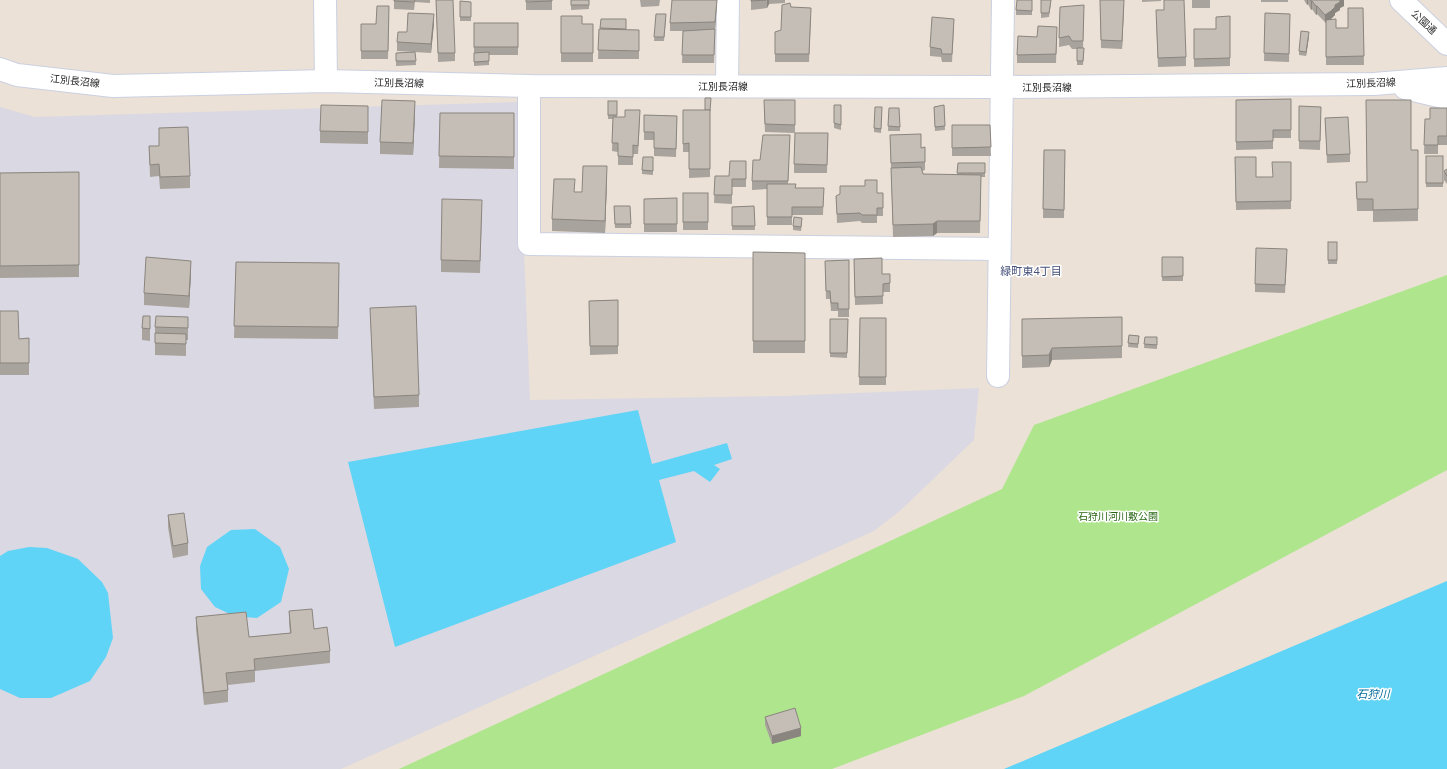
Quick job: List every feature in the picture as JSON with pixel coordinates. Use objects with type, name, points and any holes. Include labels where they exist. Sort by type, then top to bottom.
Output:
[{"type":"main road","points":[[325,0],[326,81]]},
{"type":"main road","points":[[727,86],[728,0]]},
{"type":"main road","points":[[998,376],[1003,0]]},
{"type":"main road","name":"公園通","points":[[1401,0],[1447,44]]},
{"type":"main road","name":"江別長沼線","points":[[0,69],[17,75],[113,86],[326,81],[529,86],[1001,87],[1374,84],[1447,78]]},
{"type":"main road","points":[[1374,84],[1408,88],[1447,98]]},
{"type":"main road","points":[[529,86],[529,244],[999,249]]},
{"type":"shaded area","points":[[518,102],[530,400],[783,396],[979,388],[974,440],[901,510],[874,531],[341,769],[0,769],[0,107],[35,117]]},
{"type":"green space","name":"石狩川河川敷公園","points":[[1447,275],[1447,470],[1024,696],[832,769],[399,769],[1002,489],[1034,425]]},
{"type":"water","points":[[638,410],[652,464],[727,443],[732,459],[714,465],[720,469],[710,482],[694,471],[659,480],[676,542],[395,647],[348,462]]},
{"type":"water","points":[[255,529],[280,547],[289,569],[281,602],[257,618],[234,616],[215,607],[201,589],[200,566],[207,547],[231,530]]},
{"type":"water","points":[[29,547],[47,548],[78,559],[102,582],[108,593],[113,638],[106,657],[90,681],[51,698],[20,698],[0,689],[0,556],[8,551]]},
{"type":"water","name":"石狩川","points":[[1447,581],[1447,769],[1004,769]]},
{"type":"building","points":[[394,0],[415,0],[414,2]]},
{"type":"building","points":[[436,0],[453,0],[455,53],[438,53]]},
{"type":"building","points":[[526,0],[552,0],[552,1],[526,2]]},
{"type":"building","points":[[571,0],[589,0],[589,5],[571,5]]},
{"type":"building","points":[[672,0],[717,0],[715,22],[670,23]]},
{"type":"building","points":[[1017,0],[1032,0],[1032,11],[1016,10]]},
{"type":"building","points":[[1041,0],[1051,0],[1049,13],[1041,13]]},
{"type":"building","points":[[1100,0],[1124,0],[1122,41],[1101,40]]},
{"type":"building","points":[[1164,0],[1184,0],[1186,57],[1158,58],[1156,10],[1164,10]]},
{"type":"building","points":[[1310,0],[1340,0],[1340,2],[1325,15]]},
{"type":"building","points":[[460,1],[471,2],[471,17],[460,17]]},
{"type":"building","points":[[790,3],[791,7],[811,8],[809,54],[775,54],[775,32],[781,30],[782,5]]},
{"type":"building","points":[[1084,5],[1083,41],[1072,41],[1069,36],[1059,38],[1060,7]]},
{"type":"building","points":[[377,6],[389,6],[388,51],[361,51],[361,24],[376,24]]},
{"type":"building","points":[[1348,8],[1363,8],[1364,56],[1326,57],[1326,20],[1336,19],[1336,28],[1348,28]]},
{"type":"building","points":[[408,13],[434,14],[431,44],[397,42],[398,32],[407,32]]},
{"type":"building","points":[[1265,13],[1290,14],[1289,54],[1264,53]]},
{"type":"building","points":[[656,14],[666,14],[664,37],[654,37]]},
{"type":"building","points":[[561,16],[582,16],[582,24],[593,24],[593,53],[561,53]]},
{"type":"building","points":[[1230,16],[1230,58],[1194,59],[1194,29],[1216,29],[1216,17]]},
{"type":"building","points":[[932,17],[954,19],[952,54],[942,54],[941,49],[930,47]]},
{"type":"building","points":[[601,19],[626,19],[626,29],[600,28]]},
{"type":"building","points":[[474,23],[518,23],[518,47],[474,47]]},
{"type":"building","points":[[1038,26],[1057,27],[1056,54],[1017,55],[1018,36],[1037,37]]},
{"type":"building","points":[[599,29],[639,30],[639,51],[598,50]]},
{"type":"building","points":[[715,29],[714,55],[682,55],[683,31]]},
{"type":"building","points":[[1301,31],[1309,32],[1306,52],[1299,51]]},
{"type":"building","points":[[1077,48],[1084,48],[1083,61],[1077,61]]},
{"type":"building","points":[[415,52],[416,61],[396,61],[396,53]]},
{"type":"building","points":[[489,52],[489,61],[474,62],[474,53]]},
{"type":"building","points":[[705,98],[711,98],[710,111],[705,110]]},
{"type":"building","points":[[1291,99],[1291,130],[1273,130],[1273,141],[1236,142],[1236,100]]},
{"type":"building","points":[[382,100],[415,101],[413,143],[380,142]]},
{"type":"building","points":[[764,100],[795,100],[795,125],[765,124]]},
{"type":"building","points":[[1366,100],[1411,100],[1411,150],[1418,150],[1418,209],[1373,210],[1373,199],[1357,199],[1356,182],[1367,182]]},
{"type":"building","points":[[608,101],[617,101],[617,115],[608,115]]},
{"type":"building","points":[[321,105],[368,106],[368,132],[320,131]]},
{"type":"building","points":[[834,105],[841,105],[841,125],[834,123]]},
{"type":"building","points":[[944,105],[945,126],[935,127],[934,107]]},
{"type":"building","points":[[1299,106],[1321,107],[1320,141],[1299,141]]},
{"type":"building","points":[[875,107],[882,107],[881,129],[874,128]]},
{"type":"building","points":[[889,108],[899,108],[900,127],[888,126]]},
{"type":"building","points":[[1430,108],[1447,108],[1447,136],[1438,136],[1438,145],[1424,145],[1425,119],[1430,119]]},
{"type":"building","points":[[625,110],[640,110],[638,146],[633,145],[633,157],[618,156],[618,143],[612,143],[613,117],[625,117]]},
{"type":"building","points":[[683,110],[710,110],[710,169],[689,169],[689,143],[683,144]]},
{"type":"building","points":[[440,113],[514,113],[514,157],[439,156]]},
{"type":"building","points":[[644,115],[677,116],[676,149],[654,148],[654,132],[644,132]]},
{"type":"building","points":[[1348,117],[1350,154],[1327,155],[1325,118]]},
{"type":"building","points":[[952,125],[990,125],[991,147],[952,148]]},
{"type":"building","points":[[188,127],[190,176],[160,177],[159,164],[150,165],[149,146],[159,146],[159,128]]},
{"type":"building","points":[[795,133],[828,133],[827,165],[794,164]]},
{"type":"building","points":[[921,134],[921,148],[925,147],[925,162],[891,163],[890,135]]},
{"type":"building","points":[[763,135],[790,135],[788,181],[752,181],[753,160],[760,160]]},
{"type":"building","points":[[1044,150],[1065,150],[1064,210],[1043,209]]},
{"type":"building","points":[[1426,156],[1443,156],[1443,183],[1426,183]]},
{"type":"building","points":[[643,157],[653,157],[653,171],[642,170]]},
{"type":"building","points":[[1235,157],[1256,157],[1256,177],[1273,177],[1272,162],[1291,162],[1291,201],[1236,202]]},
{"type":"building","points":[[730,161],[746,161],[746,179],[732,179],[732,195],[714,195],[715,176],[729,176]]},
{"type":"building","points":[[958,163],[985,163],[985,173],[957,173]]},
{"type":"building","points":[[583,166],[607,166],[605,221],[552,219],[554,179],[575,179],[574,192],[582,192]]},
{"type":"building","points":[[921,167],[923,174],[981,175],[980,221],[937,221],[933,224],[893,225],[891,168]]},
{"type":"building","points":[[1447,169],[1447,176],[1444,171]]},
{"type":"building","points":[[79,172],[79,265],[0,266],[0,173]]},
{"type":"building","points":[[865,180],[877,180],[877,193],[883,193],[883,208],[877,208],[877,215],[862,215],[860,213],[837,214],[836,196],[840,194],[840,186],[865,186]]},
{"type":"building","points":[[767,184],[796,184],[795,188],[824,188],[823,207],[792,207],[792,217],[767,217]]},
{"type":"building","points":[[683,193],[708,193],[708,222],[683,222]]},
{"type":"building","points":[[677,198],[677,224],[644,224],[644,199]]},
{"type":"building","points":[[442,199],[482,200],[480,261],[441,260]]},
{"type":"building","points":[[614,206],[630,206],[631,224],[615,224]]},
{"type":"building","points":[[754,206],[755,226],[732,226],[732,207]]},
{"type":"building","points":[[794,217],[802,218],[801,227],[793,226]]},
{"type":"building","points":[[1328,242],[1337,242],[1337,260],[1328,260]]},
{"type":"building","points":[[1256,248],[1287,249],[1285,285],[1255,284]]},
{"type":"building","points":[[753,252],[805,253],[805,341],[753,341]]},
{"type":"building","points":[[146,257],[191,261],[189,296],[144,293]]},
{"type":"building","points":[[1162,257],[1183,257],[1183,276],[1162,277]]},
{"type":"building","points":[[882,258],[882,274],[890,274],[890,283],[883,284],[883,296],[855,297],[854,259]]},
{"type":"building","points":[[849,260],[849,309],[838,309],[838,303],[831,303],[830,291],[826,291],[825,261]]},
{"type":"building","points":[[236,262],[339,263],[338,327],[234,326]]},
{"type":"building","points":[[618,300],[618,346],[590,346],[589,301]]},
{"type":"building","points":[[416,306],[419,395],[374,397],[370,308]]},
{"type":"building","points":[[0,311],[18,311],[19,339],[29,338],[29,363],[0,363]]},
{"type":"building","points":[[143,316],[150,316],[150,329],[142,328]]},
{"type":"building","points":[[156,316],[188,317],[188,328],[155,327]]},
{"type":"building","points":[[1122,317],[1122,346],[1052,348],[1049,355],[1022,356],[1022,319]]},
{"type":"building","points":[[860,318],[886,318],[886,377],[859,377]]},
{"type":"building","points":[[830,319],[848,319],[847,353],[830,353]]},
{"type":"building","points":[[155,333],[186,334],[186,344],[155,343]]},
{"type":"building","points":[[1129,335],[1139,336],[1138,344],[1128,343]]},
{"type":"building","points":[[1145,337],[1157,337],[1157,345],[1144,344]]},
{"type":"building","points":[[184,513],[188,543],[173,546],[168,515]]},
{"type":"building","points":[[312,609],[314,629],[327,627],[330,651],[254,659],[255,670],[226,673],[228,690],[204,693],[196,617],[246,612],[249,637],[291,633],[289,611]]},
{"type":"building","points":[[795,708],[801,728],[772,736],[765,717]]},
{"type":"district","name":"緑町東4丁目","points":[[1031,271]]}]
